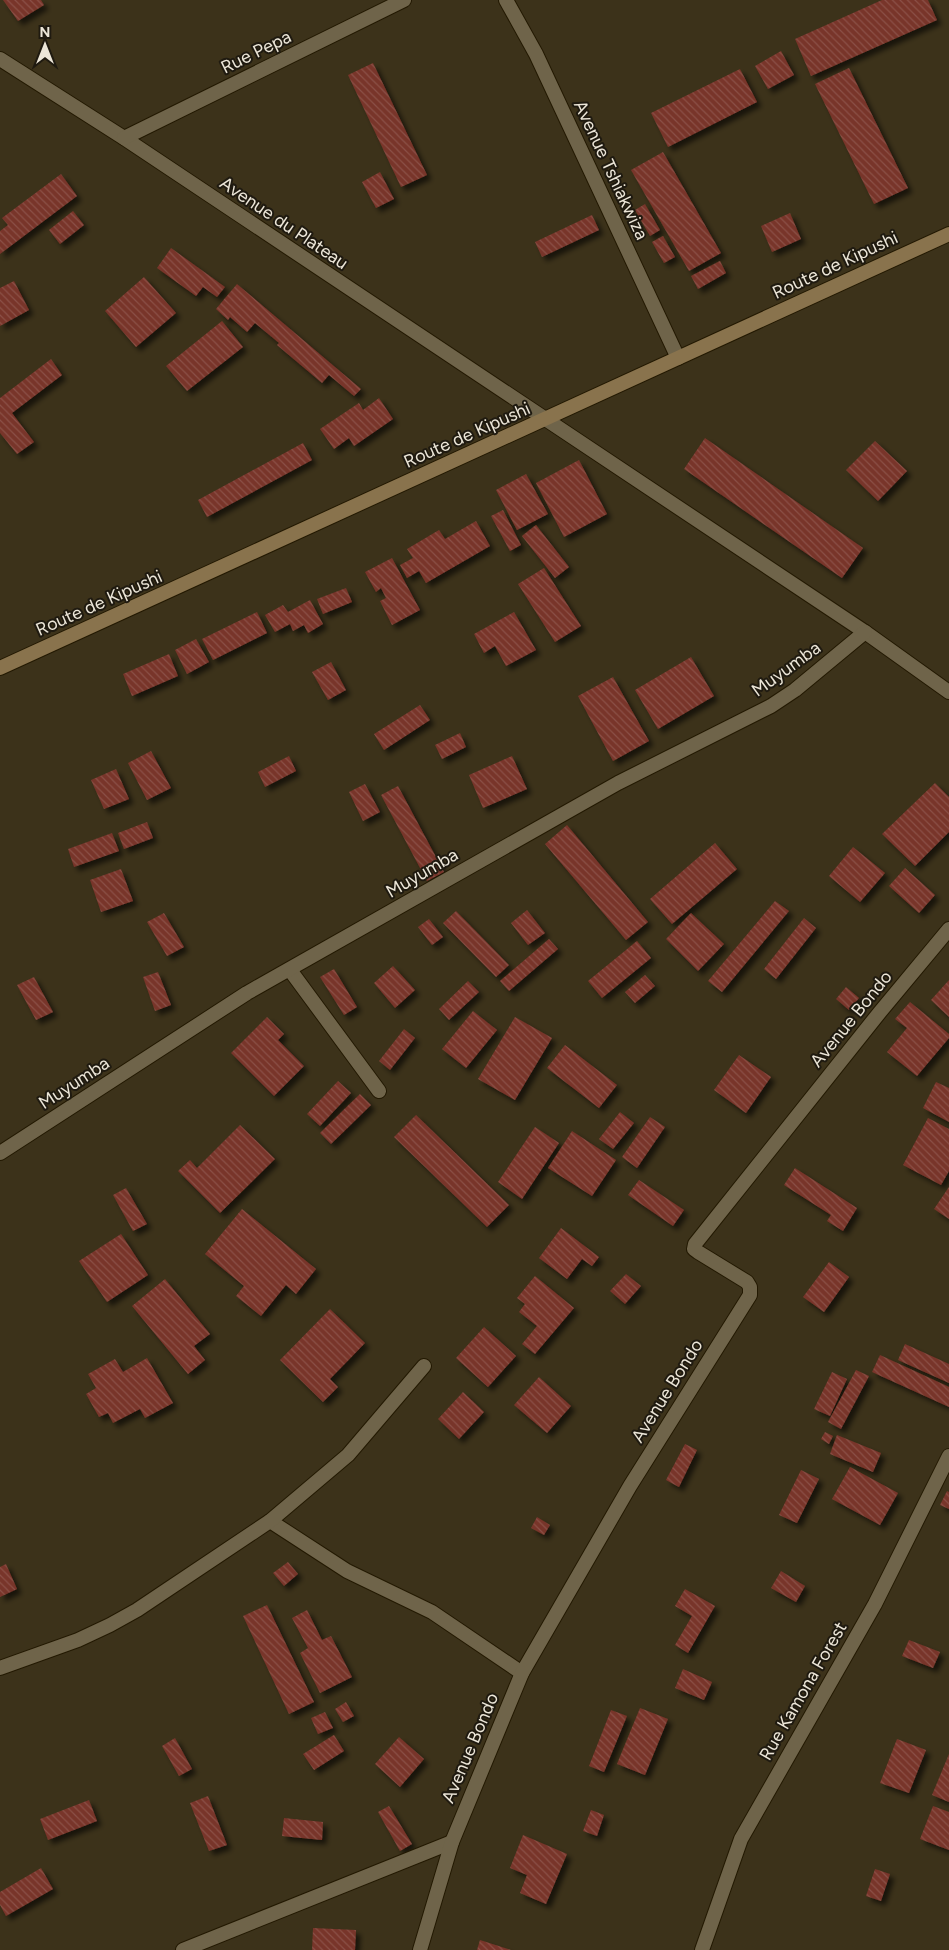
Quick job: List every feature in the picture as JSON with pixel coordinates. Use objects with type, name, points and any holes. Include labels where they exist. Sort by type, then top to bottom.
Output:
[{"type":"main road","name":"Route de Kipushi","points":[[0,668],[949,234]]},
{"type":"street","name":"Rue Pepa","points":[[124,138],[404,0]]},
{"type":"street","name":"Avenue Tshiakwiza","points":[[506,0],[540,63],[678,358]]},
{"type":"street","name":"Avenue du Plateau","points":[[0,59],[124,138],[864,632],[949,692]]},
{"type":"street","name":"Muyumba","points":[[0,1153],[247,993],[618,783],[771,706],[795,690],[864,632]]},
{"type":"street","name":"Avenue Bondo","points":[[420,1950],[452,1842],[522,1673],[630,1486],[750,1295],[750,1287],[747,1282],[698,1252],[694,1249],[695,1244],[874,1019],[949,929]]},
{"type":"street","points":[[290,970],[379,1091]]},
{"type":"street","points":[[0,1668],[78,1640],[110,1625],[137,1610],[270,1521],[348,1455],[424,1366]]},
{"type":"street","name":"Rue Kamona Forest","points":[[702,1950],[740,1839],[875,1604],[949,1456]]},
{"type":"street","points":[[270,1521],[347,1571],[432,1612],[522,1673]]},
{"type":"street","points":[[183,1950],[452,1842]]},
{"type":"building","points":[[3,0],[41,0],[44,5],[18,21]]},
{"type":"building","points":[[882,0],[928,0],[937,20],[811,76],[795,39]]},
{"type":"building","points":[[781,51],[794,75],[768,89],[755,66]]},
{"type":"building","points":[[373,63],[427,175],[401,187],[348,75]]},
{"type":"building","points":[[849,68],[908,188],[874,204],[815,84]]},
{"type":"building","points":[[740,69],[757,102],[668,147],[651,113]]},
{"type":"building","points":[[663,152],[721,253],[689,271],[631,170]]},
{"type":"building","points":[[380,172],[394,199],[376,208],[362,182]]},
{"type":"building","points":[[61,174],[77,196],[0,254],[0,231],[8,225],[2,218]]},
{"type":"building","points":[[645,204],[660,230],[650,236],[635,210]]},
{"type":"building","points":[[73,211],[84,225],[60,244],[49,230]]},
{"type":"building","points":[[790,213],[801,239],[772,252],[761,226]]},
{"type":"building","points":[[592,215],[599,230],[542,257],[535,242]]},
{"type":"building","points":[[663,236],[675,257],[664,263],[652,242]]},
{"type":"building","points":[[171,248],[225,287],[217,297],[203,287],[196,296],[157,268]]},
{"type":"building","points":[[720,261],[726,273],[698,289],[691,276]]},
{"type":"building","points":[[144,277],[176,313],[136,347],[105,311]]},
{"type":"building","points":[[14,281],[29,310],[0,326],[0,288]]},
{"type":"building","points":[[237,284],[361,389],[354,396],[329,375],[322,383],[277,345],[279,343],[255,323],[247,332],[230,317],[228,320],[216,309]]},
{"type":"building","points":[[222,321],[243,347],[187,391],[166,366]]},
{"type":"building","points":[[51,359],[62,375],[12,413],[34,442],[17,454],[0,433],[0,398]]},
{"type":"building","points":[[379,398],[393,419],[354,446],[349,438],[334,449],[320,429],[359,403],[363,410]]},
{"type":"building","points":[[705,438],[863,548],[842,578],[684,469]]},
{"type":"building","points":[[875,441],[907,471],[878,501],[846,470]]},
{"type":"building","points":[[303,443],[312,460],[207,517],[198,500]]},
{"type":"building","points":[[579,460],[607,514],[564,537],[536,483]]},
{"type":"building","points":[[526,474],[548,514],[517,530],[496,490]]},
{"type":"building","points":[[503,510],[521,545],[510,551],[491,516]]},
{"type":"building","points":[[476,521],[490,546],[426,583],[419,571],[407,578],[400,565],[413,558],[407,549],[439,530],[445,539]]},
{"type":"building","points":[[536,525],[569,567],[555,578],[522,536]]},
{"type":"building","points":[[392,558],[420,610],[392,625],[380,601],[386,598],[381,588],[376,592],[365,572]]},
{"type":"building","points":[[544,568],[581,626],[555,642],[518,584]]},
{"type":"building","points":[[346,588],[352,602],[323,614],[317,599]]},
{"type":"building","points":[[310,600],[323,624],[308,633],[304,625],[293,631],[290,624],[275,632],[265,615],[283,605],[288,612]]},
{"type":"building","points":[[257,612],[267,633],[213,660],[202,639]]},
{"type":"building","points":[[514,612],[536,650],[506,666],[495,646],[484,653],[474,634]]},
{"type":"building","points":[[196,639],[209,662],[187,674],[175,650]]},
{"type":"building","points":[[169,654],[178,676],[132,696],[123,674]]},
{"type":"building","points":[[691,657],[714,696],[658,729],[635,690]]},
{"type":"building","points":[[331,662],[346,690],[328,700],[312,672]]},
{"type":"building","points":[[613,677],[649,741],[613,761],[578,696]]},
{"type":"building","points":[[420,705],[430,720],[384,750],[374,734]]},
{"type":"building","points":[[460,733],[466,747],[442,759],[435,745]]},
{"type":"building","points":[[151,751],[171,788],[147,800],[128,763]]},
{"type":"building","points":[[289,756],[296,771],[265,787],[258,772]]},
{"type":"building","points":[[512,756],[527,789],[483,808],[469,775]]},
{"type":"building","points":[[116,769],[129,799],[104,809],[91,780]]},
{"type":"building","points":[[935,783],[949,797],[949,832],[915,866],[882,834]]},
{"type":"building","points":[[365,784],[380,812],[363,821],[349,792]]},
{"type":"building","points":[[398,786],[444,872],[427,881],[381,795]]},
{"type":"building","points":[[147,822],[153,838],[124,849],[118,833]]},
{"type":"building","points":[[567,825],[648,922],[626,940],[545,844]]},
{"type":"building","points":[[112,833],[119,851],[74,867],[68,849]]},
{"type":"building","points":[[715,843],[737,869],[672,924],[650,899]]},
{"type":"building","points":[[853,847],[885,873],[860,902],[829,876]]},
{"type":"building","points":[[905,868],[935,895],[919,913],[889,886]]},
{"type":"building","points":[[121,869],[133,901],[101,912],[90,880]]},
{"type":"building","points":[[775,901],[789,911],[722,992],[708,981]]},
{"type":"building","points":[[527,910],[545,933],[528,945],[511,923]]},
{"type":"building","points":[[456,911],[509,965],[496,977],[443,923]]},
{"type":"building","points":[[164,913],[184,947],[167,956],[147,922]]},
{"type":"building","points":[[691,913],[724,944],[698,971],[666,939]]},
{"type":"building","points":[[804,918],[816,928],[776,979],[764,969]]},
{"type":"building","points":[[429,919],[443,937],[432,945],[418,927]]},
{"type":"building","points":[[549,939],[558,949],[509,991],[500,981]]},
{"type":"building","points":[[637,941],[651,958],[602,998],[588,981]]},
{"type":"building","points":[[393,966],[415,990],[395,1008],[374,983]]},
{"type":"building","points":[[334,969],[357,1007],[344,1015],[320,977]]},
{"type":"building","points":[[158,972],[171,1005],[155,1011],[143,977]]},
{"type":"building","points":[[645,975],[655,986],[635,1003],[625,992]]},
{"type":"building","points":[[34,977],[53,1012],[36,1020],[17,985]]},
{"type":"building","points":[[949,980],[949,1017],[931,1000]]},
{"type":"building","points":[[468,981],[479,992],[449,1020],[439,1009]]},
{"type":"building","points":[[846,987],[859,998],[849,1010],[836,999]]},
{"type":"building","points":[[910,1002],[949,1034],[949,1038],[917,1076],[887,1052],[907,1028],[895,1019]]},
{"type":"building","points":[[473,1011],[497,1030],[466,1068],[442,1049]]},
{"type":"building","points":[[267,1017],[284,1034],[278,1040],[304,1066],[274,1096],[231,1053]]},
{"type":"building","points":[[515,1017],[552,1038],[515,1100],[478,1079]]},
{"type":"building","points":[[404,1029],[415,1038],[390,1070],[379,1061]]},
{"type":"building","points":[[565,1045],[617,1085],[599,1108],[547,1068]]},
{"type":"building","points":[[739,1055],[771,1077],[746,1113],[714,1090]]},
{"type":"building","points":[[338,1081],[351,1093],[320,1126],[307,1114]]},
{"type":"building","points":[[936,1082],[949,1088],[949,1122],[923,1108]]},
{"type":"building","points":[[360,1094],[371,1105],[331,1144],[320,1133]]},
{"type":"building","points":[[620,1112],[634,1123],[613,1149],[599,1139]]},
{"type":"building","points":[[416,1115],[509,1205],[487,1227],[394,1137]]},
{"type":"building","points":[[650,1117],[665,1127],[637,1168],[622,1157]]},
{"type":"building","points":[[928,1118],[949,1129],[949,1171],[941,1185],[903,1165]]},
{"type":"building","points":[[240,1125],[275,1159],[220,1213],[178,1171],[190,1160],[197,1168]]},
{"type":"building","points":[[535,1127],[559,1143],[522,1199],[498,1182]]},
{"type":"building","points":[[572,1131],[616,1160],[592,1196],[548,1168]]},
{"type":"building","points":[[795,1168],[857,1208],[843,1231],[827,1221],[831,1215],[784,1185]]},
{"type":"building","points":[[639,1180],[684,1210],[673,1226],[628,1195]]},
{"type":"building","points":[[949,1187],[949,1219],[934,1209]]},
{"type":"building","points":[[126,1188],[147,1224],[133,1231],[113,1195]]},
{"type":"building","points":[[242,1209],[316,1269],[296,1294],[286,1285],[261,1316],[236,1296],[244,1286],[205,1254]]},
{"type":"building","points":[[561,1228],[599,1257],[592,1266],[582,1259],[567,1279],[539,1258]]},
{"type":"building","points":[[121,1234],[148,1275],[107,1302],[79,1261]]},
{"type":"building","points":[[829,1262],[849,1277],[824,1312],[803,1297]]},
{"type":"building","points":[[626,1274],[641,1286],[625,1304],[610,1291]]},
{"type":"building","points":[[535,1276],[574,1308],[535,1354],[522,1344],[537,1326],[519,1312],[525,1304],[517,1298]]},
{"type":"building","points":[[165,1279],[210,1334],[194,1346],[205,1360],[188,1374],[132,1306]]},
{"type":"building","points":[[330,1309],[365,1343],[330,1379],[338,1387],[323,1402],[280,1360]]},
{"type":"building","points":[[484,1327],[516,1356],[488,1387],[456,1358]]},
{"type":"building","points":[[905,1344],[949,1364],[949,1383],[898,1360]]},
{"type":"building","points":[[880,1355],[949,1387],[949,1407],[872,1372]]},
{"type":"building","points":[[147,1358],[173,1403],[145,1418],[140,1409],[113,1423],[108,1413],[99,1417],[86,1394],[96,1388],[88,1374],[115,1359],[123,1372]]},
{"type":"building","points":[[856,1370],[869,1376],[841,1429],[828,1422]]},
{"type":"building","points":[[832,1372],[847,1379],[830,1416],[814,1409]]},
{"type":"building","points":[[539,1377],[571,1406],[547,1433],[514,1405]]},
{"type":"building","points":[[463,1392],[484,1412],[459,1439],[438,1419]]},
{"type":"building","points":[[825,1432],[833,1436],[829,1444],[821,1439]]},
{"type":"building","points":[[837,1435],[881,1453],[873,1472],[830,1454]]},
{"type":"building","points":[[685,1444],[697,1450],[679,1487],[666,1480]]},
{"type":"building","points":[[850,1467],[898,1493],[880,1525],[832,1499]]},
{"type":"building","points":[[801,1470],[819,1479],[797,1523],[779,1515]]},
{"type":"building","points":[[947,1491],[949,1492],[949,1509],[940,1505]]},
{"type":"building","points":[[537,1517],[550,1525],[544,1535],[531,1528]]},
{"type":"building","points":[[288,1562],[298,1574],[284,1586],[273,1573]]},
{"type":"building","points":[[6,1564],[17,1589],[0,1597],[0,1567]]},
{"type":"building","points":[[781,1571],[805,1586],[796,1602],[771,1588]]},
{"type":"building","points":[[685,1589],[715,1606],[688,1653],[675,1645],[692,1616],[675,1606]]},
{"type":"building","points":[[267,1605],[314,1702],[289,1714],[243,1616]]},
{"type":"building","points":[[307,1610],[322,1640],[331,1636],[352,1677],[320,1693],[300,1653],[308,1648],[292,1618]]},
{"type":"building","points":[[909,1640],[940,1652],[933,1668],[902,1656]]},
{"type":"building","points":[[683,1669],[712,1682],[704,1700],[675,1688]]},
{"type":"building","points":[[346,1702],[354,1716],[343,1722],[335,1709]]},
{"type":"building","points":[[640,1708],[668,1719],[645,1775],[617,1764]]},
{"type":"building","points":[[611,1710],[627,1716],[604,1772],[589,1766]]},
{"type":"building","points":[[325,1712],[333,1728],[318,1734],[311,1718]]},
{"type":"building","points":[[334,1735],[344,1751],[314,1770],[303,1754]]},
{"type":"building","points":[[399,1737],[424,1759],[400,1787],[375,1764]]},
{"type":"building","points":[[175,1738],[192,1769],[179,1776],[162,1746]]},
{"type":"building","points":[[897,1739],[926,1750],[909,1793],[880,1783]]},
{"type":"building","points":[[949,1754],[949,1802],[932,1795]]},
{"type":"building","points":[[208,1796],[227,1845],[209,1851],[190,1803]]},
{"type":"building","points":[[89,1800],[97,1821],[48,1840],[40,1819]]},
{"type":"building","points":[[389,1806],[412,1844],[400,1851],[378,1812]]},
{"type":"building","points":[[933,1806],[949,1812],[949,1850],[920,1839]]},
{"type":"building","points":[[591,1810],[604,1815],[597,1836],[583,1831]]},
{"type":"building","points":[[284,1818],[323,1822],[322,1840],[282,1836]]},
{"type":"building","points":[[523,1835],[567,1854],[546,1904],[520,1893],[527,1875],[510,1868]]},
{"type":"building","points":[[41,1868],[53,1889],[6,1916],[0,1905],[0,1892]]},
{"type":"building","points":[[875,1869],[890,1874],[881,1901],[866,1896]]},
{"type":"building","points":[[313,1928],[356,1930],[355,1950],[312,1950]]},
{"type":"building","points":[[480,1940],[511,1950],[477,1950]]}]
